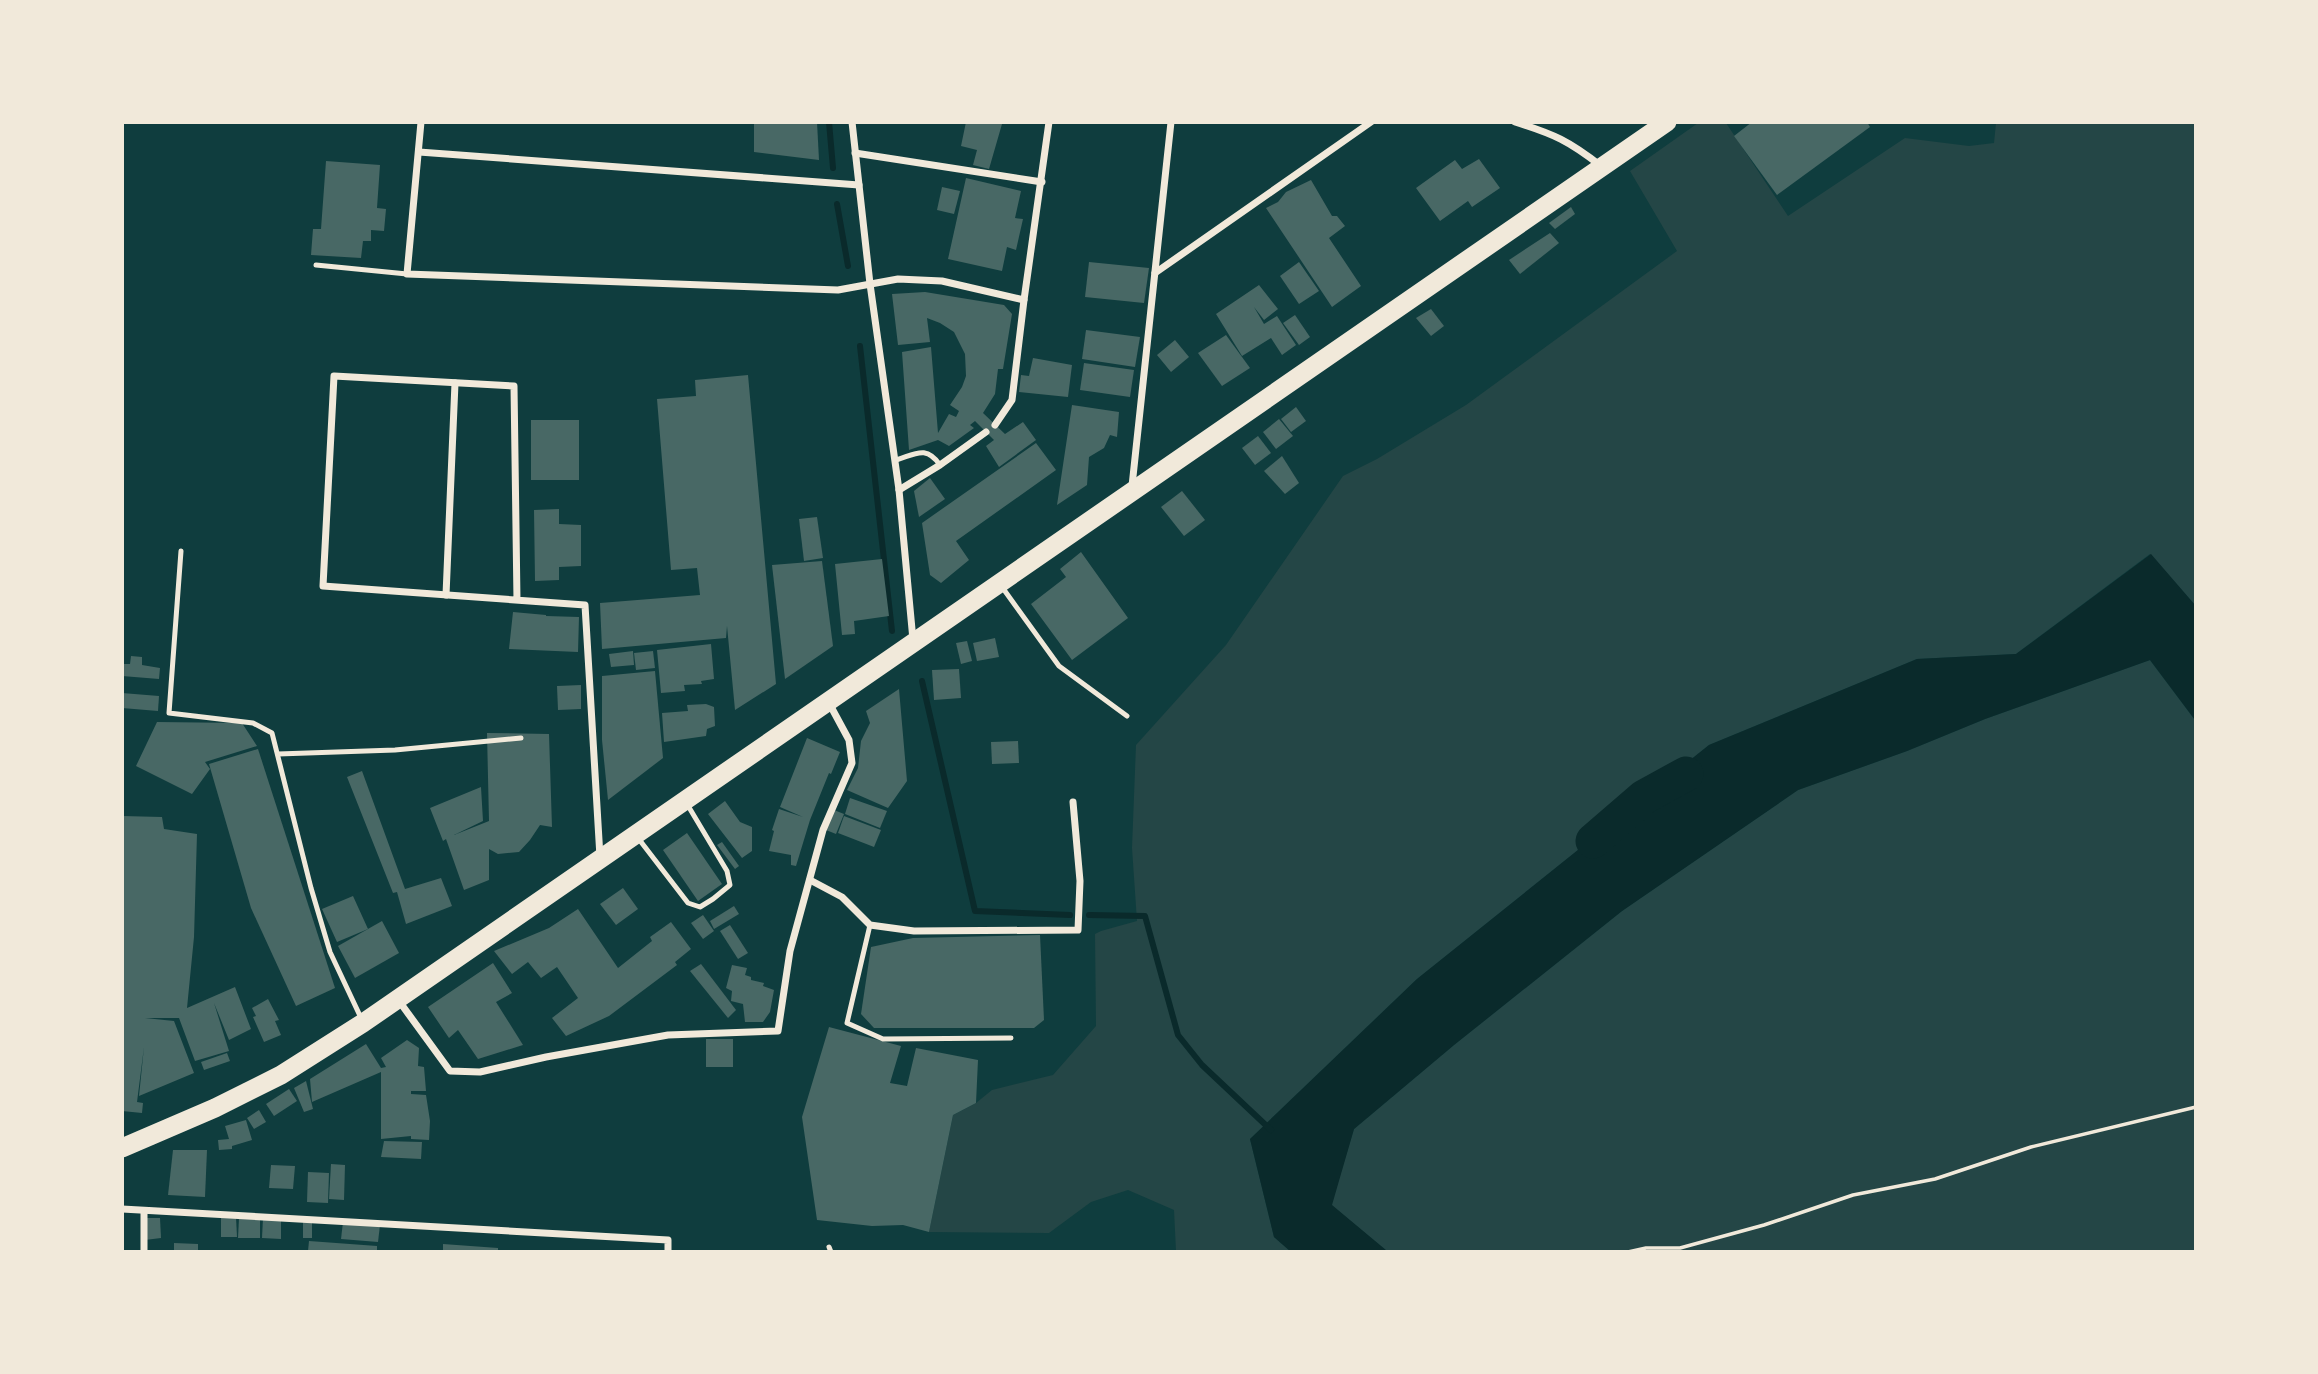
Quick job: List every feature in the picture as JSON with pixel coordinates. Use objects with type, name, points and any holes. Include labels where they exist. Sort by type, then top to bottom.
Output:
[{"type":"highway","points":[[122,1148],[215,1108],[281,1075],[398,1000],[1667,122]]},
{"type":"street","points":[[421,122],[407,274],[838,290],[898,279],[942,281],[1024,300]]},
{"type":"street","points":[[852,122],[870,284],[899,490],[913,645]]},
{"type":"street","points":[[995,425],[1012,400],[1049,122]]},
{"type":"street","points":[[1131,494],[1171,122]]},
{"type":"street","points":[[1154,273],[1371,122]]},
{"type":"street","points":[[1515,122],[1554,134],[1575,145],[1602,167]]},
{"type":"street","points":[[419,152],[859,185]]},
{"type":"street","points":[[855,153],[1042,182]]},
{"type":"street","points":[[517,600],[514,386],[334,376],[324,586],[585,606],[601,860]]},
{"type":"street","points":[[446,595],[455,383]]},
{"type":"street","points":[[899,490],[986,432]]},
{"type":"street","points":[[398,1000],[450,1071],[480,1072],[668,1035],[778,1031],[790,951],[823,830],[852,762],[849,740],[829,703]]},
{"type":"street","points":[[810,880],[842,897],[870,925],[914,931],[1078,930],[1080,881],[1073,803]]},
{"type":"street","points":[[122,1209],[668,1240],[668,1251]]},
{"type":"street","points":[[144,1211],[144,1251]]},
{"type":"lane","points":[[316,265],[407,274]]},
{"type":"lane","points":[[895,460],[924,452],[933,455],[940,465]]},
{"type":"lane","points":[[181,551],[169,713],[253,723],[272,733],[330,952],[363,1023]]},
{"type":"lane","points":[[1000,585],[1059,666],[1127,716]]},
{"type":"lane","points":[[278,754],[395,750],[521,738]]},
{"type":"lane","points":[[636,835],[688,903],[700,907],[713,899],[730,885],[727,871],[685,802]]},
{"type":"lane","points":[[870,925],[847,1023],[883,1038],[1011,1038]]},
{"type":"path","points":[[1628,1251],[1680,1248],[1764,1225],[1853,1195],[1935,1179],[2031,1147],[2196,1107]]},
{"type":"shaded area","points":[[1698,123],[1726,123],[1788,216],[1905,138],[1969,146],[1994,143],[1996,123],[2195,123],[2195,605],[2150,554],[2016,654],[1917,659],[1709,745],[1417,979],[1250,1139],[1274,1237],[1290,1251],[1176,1251],[1174,1210],[1128,1190],[1091,1202],[1049,1233],[929,1232],[953,1115],[976,1103],[992,1090],[1053,1075],[1096,1026],[1095,934],[1137,921],[1132,848],[1136,745],[1226,645],[1343,476],[1377,459],[1466,405],[1677,251],[1630,171]]},
{"type":"shaded area","points":[[2151,554],[2195,605],[2195,720],[2150,660],[1798,790],[1622,911],[1354,1129],[1332,1205],[1387,1251],[1290,1251],[1274,1237],[1250,1139],[1417,979],[1709,745],[1917,659],[2016,654]]},
{"type":"shaded area","points":[[2150,660],[2195,720],[2195,1251],[1387,1251],[1331,1205],[1354,1129],[1622,911],[1798,790]]},
{"type":"building","points":[[754,122],[817,122],[819,160],[754,152]]},
{"type":"building","points":[[966,122],[1002,124],[989,169],[973,165],[977,150],[961,146]]},
{"type":"building","points":[[1752,122],[1867,122],[1870,127],[1777,195],[1734,136]]},
{"type":"building","points":[[1479,159],[1500,188],[1472,207],[1468,201],[1440,221],[1416,188],[1455,160],[1462,169]]},
{"type":"building","points":[[326,161],[380,165],[377,208],[386,209],[384,231],[371,230],[371,241],[363,241],[361,258],[311,255],[313,229],[321,229]]},
{"type":"building","points":[[966,178],[1021,191],[1015,218],[1023,219],[1016,250],[1007,247],[1002,271],[948,259]]},
{"type":"building","points":[[1311,180],[1332,216],[1337,216],[1345,226],[1329,238],[1361,286],[1332,307],[1266,208],[1278,202],[1286,192]]},
{"type":"building","points":[[942,187],[960,191],[954,214],[937,210]]},
{"type":"building","points":[[1571,207],[1575,214],[1555,229],[1549,223]]},
{"type":"building","points":[[1550,233],[1559,243],[1520,274],[1509,260]]},
{"type":"building","points":[[1089,262],[1149,268],[1144,303],[1085,297]]},
{"type":"building","points":[[1299,262],[1319,291],[1299,304],[1280,276]]},
{"type":"building","points":[[1259,285],[1278,309],[1264,320],[1254,307],[1264,324],[1277,316],[1296,345],[1282,355],[1271,338],[1242,356],[1216,314]]},
{"type":"building","points":[[925,292],[1004,305],[1012,314],[1003,369],[998,369],[995,394],[983,413],[1005,434],[1023,422],[1036,440],[999,467],[986,446],[994,440],[975,421],[970,425],[974,428],[949,446],[938,440],[909,450],[902,352],[931,347],[938,433],[949,414],[956,417],[959,411],[950,405],[966,376],[965,354],[954,332],[940,323],[927,318],[930,342],[898,345],[892,294]]},
{"type":"building","points":[[1431,309],[1444,326],[1431,336],[1416,318]]},
{"type":"building","points":[[1295,315],[1310,337],[1299,345],[1283,323]]},
{"type":"building","points":[[1086,330],[1140,337],[1135,367],[1082,359]]},
{"type":"building","points":[[1226,335],[1250,368],[1222,386],[1198,353]]},
{"type":"building","points":[[1175,340],[1189,357],[1171,372],[1157,355]]},
{"type":"building","points":[[1033,358],[1072,365],[1068,397],[1019,392],[1021,375],[1029,376]]},
{"type":"building","points":[[1084,363],[1134,370],[1130,397],[1080,390]]},
{"type":"building","points":[[748,375],[776,684],[735,710],[727,626],[726,638],[602,649],[600,603],[700,595],[697,568],[671,570],[657,399],[696,396],[695,380]]},
{"type":"building","points":[[1072,405],[1119,412],[1117,437],[1110,435],[1104,448],[1089,457],[1087,485],[1057,505]]},
{"type":"building","points":[[1296,407],[1306,421],[1291,432],[1281,419]]},
{"type":"building","points":[[1279,419],[1293,436],[1276,449],[1263,432]]},
{"type":"building","points":[[531,420],[579,420],[579,480],[531,480]]},
{"type":"building","points":[[1258,436],[1271,453],[1255,465],[1242,448]]},
{"type":"building","points":[[1036,443],[1056,470],[956,541],[969,560],[941,583],[930,575],[922,523]]},
{"type":"building","points":[[1282,456],[1299,483],[1285,494],[1264,471]]},
{"type":"building","points":[[930,478],[945,499],[919,517],[914,491]]},
{"type":"building","points":[[1182,491],[1205,520],[1184,536],[1161,507]]},
{"type":"building","points":[[559,509],[559,524],[581,525],[581,566],[559,567],[559,580],[535,581],[534,510]]},
{"type":"building","points":[[817,517],[823,558],[804,561],[799,519]]},
{"type":"building","points":[[1081,552],[1128,618],[1072,660],[1031,604],[1066,577],[1060,569]]},
{"type":"building","points":[[882,559],[889,616],[854,621],[855,634],[842,635],[835,564]]},
{"type":"building","points":[[822,561],[833,646],[785,679],[772,565]]},
{"type":"building","points":[[513,612],[579,617],[578,652],[509,649]]},
{"type":"building","points":[[995,638],[999,657],[977,661],[973,643]]},
{"type":"building","points":[[967,641],[972,661],[961,664],[956,643]]},
{"type":"building","points":[[711,644],[714,679],[701,681],[702,684],[684,685],[685,691],[661,693],[657,650]]},
{"type":"building","points":[[633,651],[634,665],[611,667],[609,654]]},
{"type":"building","points":[[653,651],[655,668],[636,670],[634,653]]},
{"type":"building","points":[[131,656],[142,657],[142,665],[160,668],[159,679],[122,676],[122,664],[130,664]]},
{"type":"building","points":[[959,669],[961,698],[934,700],[932,670]]},
{"type":"building","points":[[655,671],[663,758],[608,800],[602,740],[602,676]]},
{"type":"building","points":[[581,685],[581,709],[558,710],[557,686]]},
{"type":"building","points":[[899,689],[907,781],[888,808],[847,790],[858,768],[861,741],[870,723],[866,711]]},
{"type":"building","points":[[122,693],[159,696],[158,711],[122,708]]},
{"type":"building","points":[[706,704],[714,707],[715,726],[707,729],[706,736],[664,742],[662,713],[688,711],[687,705]]},
{"type":"building","points":[[157,722],[242,723],[257,746],[205,762],[210,769],[192,794],[136,766]]},
{"type":"building","points":[[487,733],[549,734],[552,827],[540,825],[519,852],[498,854],[489,849],[489,880],[464,890],[446,839],[443,841],[430,808],[481,787],[483,821],[454,835],[489,821]]},
{"type":"building","points":[[807,738],[840,752],[810,820],[796,866],[791,865],[791,855],[769,851],[779,809],[803,817],[780,807]]},
{"type":"building","points":[[1018,741],[1019,763],[992,764],[991,742]]},
{"type":"building","points":[[258,749],[335,988],[296,1006],[251,908],[209,764]]},
{"type":"building","points":[[362,771],[405,889],[441,878],[452,906],[406,924],[397,892],[393,893],[347,777]]},
{"type":"building","points":[[850,798],[887,811],[880,828],[845,814]]},
{"type":"building","points":[[725,801],[740,822],[752,827],[752,851],[742,858],[708,814]]},
{"type":"building","points":[[834,810],[844,814],[836,834],[826,830]]},
{"type":"building","points":[[122,816],[162,817],[164,829],[197,834],[194,937],[187,1008],[235,987],[251,1029],[229,1040],[214,1003],[229,1051],[195,1061],[179,1018],[145,1018],[174,1021],[194,1073],[139,1096],[144,1047],[137,1102],[143,1103],[142,1113],[122,1111]]},
{"type":"building","points":[[844,816],[881,830],[874,847],[838,833]]},
{"type":"building","points":[[687,833],[722,884],[698,901],[663,850]]},
{"type":"building","points":[[722,842],[739,866],[735,869],[717,845]]},
{"type":"building","points":[[623,888],[638,909],[616,925],[600,904]]},
{"type":"building","points":[[353,896],[368,929],[337,942],[322,909]]},
{"type":"building","points":[[734,906],[739,914],[714,929],[710,921]]},
{"type":"building","points":[[578,909],[618,968],[652,941],[650,937],[671,922],[691,949],[675,962],[677,965],[609,1016],[566,1036],[552,1018],[578,998],[557,967],[541,978],[528,962],[512,974],[494,951],[549,928]]},
{"type":"building","points":[[703,915],[714,931],[703,939],[691,923]]},
{"type":"building","points":[[382,921],[399,953],[355,978],[338,946]]},
{"type":"building","points":[[730,925],[748,953],[738,959],[720,931]]},
{"type":"building","points":[[1040,935],[1044,1020],[1034,1028],[874,1028],[861,1014],[871,947],[913,938]]},
{"type":"building","points":[[493,963],[512,993],[496,1002],[523,1045],[478,1059],[458,1030],[449,1038],[428,1007]]},
{"type":"building","points":[[701,964],[736,1010],[728,1018],[690,971]]},
{"type":"building","points":[[732,965],[747,968],[745,975],[751,977],[751,980],[764,983],[763,986],[774,990],[770,1012],[763,1022],[745,1022],[743,1004],[731,1001],[732,991],[726,988]]},
{"type":"building","points":[[268,999],[279,1020],[275,1021],[281,1035],[264,1042],[252,1008]]},
{"type":"building","points":[[829,1027],[901,1046],[890,1083],[907,1086],[916,1048],[978,1060],[976,1103],[953,1115],[929,1232],[903,1225],[872,1226],[817,1220],[802,1117]]},
{"type":"building","points":[[706,1039],[733,1039],[733,1067],[706,1067]]},
{"type":"building","points":[[407,1040],[419,1048],[418,1066],[424,1067],[426,1091],[411,1091],[411,1094],[426,1095],[430,1121],[429,1140],[411,1139],[411,1136],[381,1139],[381,1072],[312,1102],[310,1079],[366,1044],[381,1068],[386,1067],[381,1058]]},
{"type":"building","points":[[227,1053],[230,1061],[204,1070],[201,1062]]},
{"type":"building","points":[[306,1081],[313,1109],[304,1112],[294,1088]]},
{"type":"building","points":[[289,1089],[297,1101],[274,1116],[266,1104]]},
{"type":"building","points":[[259,1110],[266,1122],[254,1129],[247,1118]]},
{"type":"building","points":[[246,1120],[252,1140],[232,1146],[232,1149],[219,1150],[218,1140],[229,1139],[225,1126]]},
{"type":"building","points":[[384,1141],[422,1142],[421,1159],[381,1157]]},
{"type":"building","points":[[173,1150],[207,1150],[205,1197],[168,1195]]},
{"type":"building","points":[[331,1164],[345,1165],[344,1200],[329,1199]]},
{"type":"building","points":[[271,1165],[295,1166],[293,1189],[269,1188]]},
{"type":"building","points":[[308,1172],[329,1173],[328,1203],[307,1202]]},
{"type":"building","points":[[221,1217],[236,1217],[237,1237],[221,1237]]},
{"type":"building","points":[[146,1218],[160,1218],[161,1238],[145,1240]]},
{"type":"building","points":[[239,1218],[260,1218],[260,1238],[238,1238]]},
{"type":"building","points":[[263,1218],[281,1218],[281,1239],[262,1238]]},
{"type":"building","points":[[303,1220],[312,1220],[312,1238],[303,1238]]},
{"type":"building","points":[[343,1222],[380,1225],[378,1242],[341,1239]]},
{"type":"building","points":[[309,1241],[377,1246],[377,1251],[308,1251]]},
{"type":"building","points":[[174,1243],[198,1244],[198,1251],[174,1251]]},
{"type":"building","points":[[443,1244],[498,1248],[498,1251],[443,1251]]},
{"type":"waterway","points":[[829,122],[833,168]]},
{"type":"waterway","points":[[837,204],[848,266]]},
{"type":"waterway","points":[[860,346],[892,631]]},
{"type":"waterway","points":[[922,681],[975,911],[1070,915]]},
{"type":"waterway","points":[[1593,841],[1644,797],[1686,774]]},
{"type":"waterway","points":[[1089,915],[1145,916],[1178,1035],[1202,1065],[1271,1130]]}]
